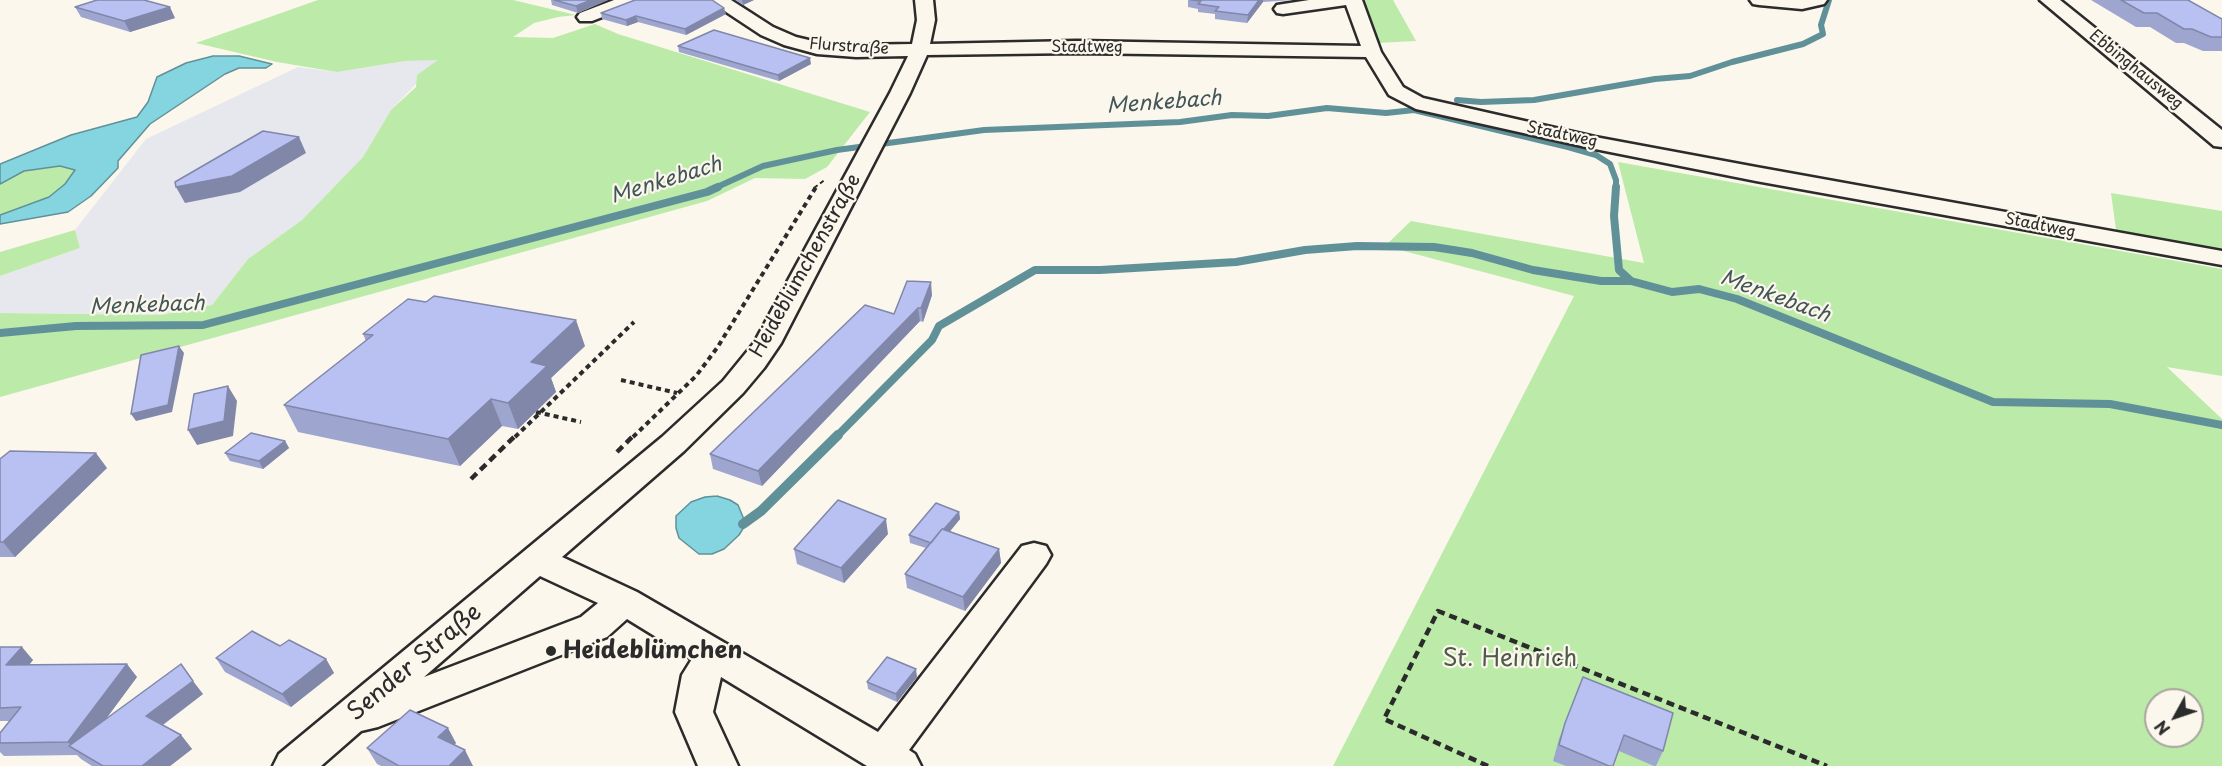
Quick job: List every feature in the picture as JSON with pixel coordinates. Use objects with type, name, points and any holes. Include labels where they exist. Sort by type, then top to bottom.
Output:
[{"type":"street","points":[[586,17],[630,0]]},
{"type":"street","name":"Flurstraße","points":[[717,0],[732,7],[767,32],[817,48],[856,51],[920,50]]},
{"type":"street","name":"Heideblümchenstraße","points":[[537,560],[704,416],[754,362],[767,343],[873,145],[920,50],[926,20],[924,0]]},
{"type":"street","points":[[1283,9],[1345,0]]},
{"type":"street","points":[[1353,0],[1372,52]]},
{"type":"street","points":[[1759,0],[1802,4],[1818,0]]},
{"type":"street","name":"Ebbinghausweg","points":[[2049,0],[2222,141]]},
{"type":"street","name":"Stadtweg","points":[[920,50],[1077,47],[1372,52],[1396,91],[1416,103],[1722,167],[2222,258]]},
{"type":"street","points":[[537,560],[625,601],[892,761],[1034,555]]},
{"type":"street","name":"Sender Straße","points":[[293,766],[537,560]]},
{"type":"street","points":[[342,724],[594,627],[625,601]]},
{"type":"street","points":[[717,655],[701,675],[694,712],[718,766]]},
{"type":"path","points":[[614,455],[696,376],[727,334],[814,189],[831,174]]},
{"type":"path","points":[[471,479],[634,322]]},
{"type":"path","points":[[621,380],[678,393]]},
{"type":"path","points":[[537,413],[581,422]]},
{"type":"path","points":[[1488,766],[1384,719],[1438,611],[1827,766]]},
{"type":"shaded area","points":[[440,59],[391,110],[363,157],[302,220],[248,259],[212,305],[161,315],[0,313],[0,276],[80,248],[75,230],[146,139],[298,67],[337,72],[405,61]]},
{"type":"green space","points":[[318,0],[513,0],[576,15],[534,23],[513,37],[553,38],[595,24],[618,34],[870,112],[827,167],[805,179],[755,178],[707,201],[0,397],[0,313],[161,315],[212,305],[248,259],[302,220],[363,157],[391,110],[416,87],[417,75],[438,60],[405,61],[337,72],[277,62],[196,43]]},
{"type":"green space","points":[[1356,0],[1393,0],[1416,41],[1377,43]]},
{"type":"green space","points":[[1618,162],[2222,269],[2222,376],[2167,367],[2222,419],[2222,766],[1333,766],[1574,296],[1385,246],[1411,221],[1644,263]]},
{"type":"green space","points":[[60,166],[75,170],[65,184],[49,197],[0,215],[0,184],[2,181],[24,171]]},
{"type":"green space","points":[[2111,193],[2222,211],[2222,252],[2117,237]]},
{"type":"green space","points":[[75,230],[80,248],[0,276],[0,252]]},
{"type":"water","points":[[213,56],[239,56],[272,64],[266,68],[239,68],[225,74],[150,124],[118,161],[118,168],[91,196],[68,212],[0,224],[0,215],[49,197],[65,184],[75,170],[60,166],[24,171],[0,184],[0,164],[71,135],[137,117],[148,102],[157,77],[186,63]]},
{"type":"water","points":[[717,496],[738,505],[744,527],[724,549],[712,554],[699,554],[679,538],[676,516],[691,502]]},
{"type":"building","points":[[97,0],[144,0],[170,7],[124,21],[75,7]]},
{"type":"building","points":[[554,0],[591,0],[576,6]]},
{"type":"building","points":[[635,0],[712,0],[724,8],[685,29],[636,16],[626,20],[601,13]]},
{"type":"building","points":[[1191,0],[1259,0],[1248,15],[1215,11],[1219,7],[1198,4],[1201,1]]},
{"type":"building","points":[[2121,0],[2188,0],[2222,19],[2222,37],[2211,37],[2192,29],[2184,29],[2157,13],[2144,13]]},
{"type":"building","points":[[714,30],[810,58],[778,75],[678,46]]},
{"type":"building","points":[[263,131],[299,137],[232,176],[176,187],[175,182]]},
{"type":"building","points":[[907,281],[931,282],[921,308],[918,308],[758,471],[710,454],[865,305],[894,314]]},
{"type":"building","points":[[434,296],[576,320],[531,362],[547,366],[508,403],[491,399],[448,439],[284,405],[373,335],[363,334],[408,299],[426,302]]},
{"type":"building","points":[[179,346],[168,405],[131,414],[141,355]]},
{"type":"building","points":[[228,386],[224,421],[188,430],[194,394]]},
{"type":"building","points":[[251,433],[285,441],[259,461],[225,453]]},
{"type":"building","points":[[10,451],[96,453],[3,542],[0,542],[0,459]]},
{"type":"building","points":[[838,500],[886,519],[841,568],[794,549]]},
{"type":"building","points":[[936,503],[959,512],[931,543],[909,535]]},
{"type":"building","points":[[942,529],[999,549],[963,597],[905,574]]},
{"type":"building","points":[[252,631],[280,646],[289,640],[326,659],[282,694],[216,658]]},
{"type":"building","points":[[0,647],[22,647],[6,665],[127,664],[68,742],[0,743],[0,733],[21,707],[0,708]]},
{"type":"building","points":[[887,657],[916,669],[896,694],[867,682]]},
{"type":"building","points":[[181,664],[193,681],[146,716],[181,735],[142,766],[103,766],[69,746]]},
{"type":"building","name":"St. Heinrich","points":[[1583,677],[1673,713],[1663,751],[1624,735],[1613,766],[1609,766],[1559,745]]},
{"type":"building","points":[[410,710],[448,728],[438,737],[465,750],[449,766],[399,766],[367,748]]},
{"type":"waterway","points":[[1457,100],[1481,102],[1534,100],[1655,79],[1690,76],[1732,62],[1803,44],[1823,34],[1821,25],[1829,0]]},
{"type":"waterway","name":"Menkebach","points":[[715,188],[763,166],[837,150],[984,130],[1180,122],[1232,115],[1268,116],[1327,108],[1386,113],[1414,110],[1568,147],[1596,155],[1610,164],[1616,187]]},
{"type":"waterway","name":"Menkebach","points":[[0,333],[76,326],[203,325],[707,192],[718,187]]},
{"type":"waterway","name":"Menkebach","points":[[1616,187],[1614,216],[1619,270],[1631,281]]},
{"type":"waterway","points":[[837,436],[932,340],[939,326],[1035,270],[1100,270],[1236,262],[1305,250],[1357,246],[1434,247],[1472,253],[1533,270],[1601,281],[1631,281]]},
{"type":"waterway","name":"Menkebach","points":[[1631,281],[1672,292],[1699,289],[1737,299],[1993,402],[2110,404],[2222,425]]},
{"type":"waterway","points":[[743,524],[761,511],[837,436]]},
{"type":"place","name":"Heideblümchen","points":[[551,651]]}]
